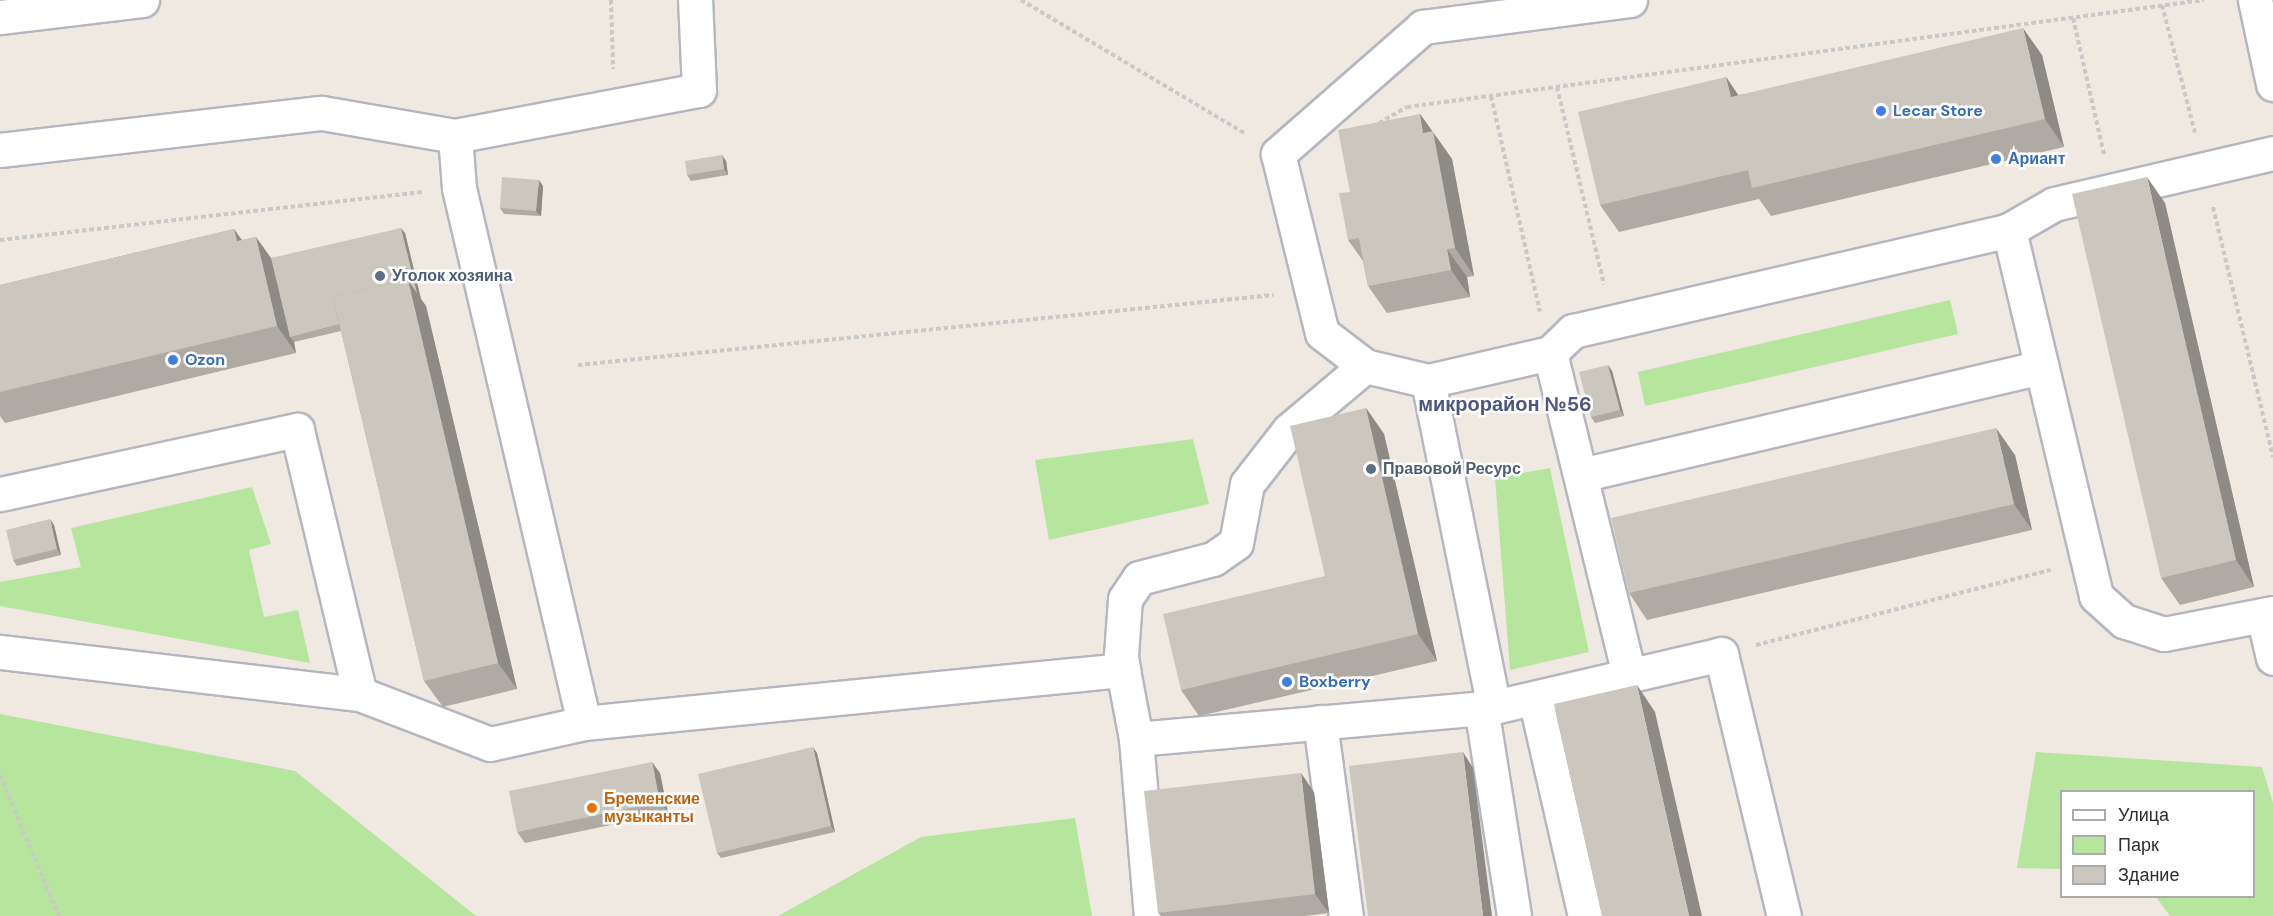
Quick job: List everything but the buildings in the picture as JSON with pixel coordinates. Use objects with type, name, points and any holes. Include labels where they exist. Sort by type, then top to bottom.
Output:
[{"type":"street","points":[[8,11],[142,0]]},
{"type":"street","points":[[0,150],[322,113],[455,136],[699,90],[695,0]]},
{"type":"street","points":[[1630,0],[1424,27],[1278,154],[1322,333],[1365,366],[1428,381],[1550,353],[1573,331],[2009,230],[2054,204],[2273,153]]},
{"type":"street","points":[[2254,0],[2273,84]]},
{"type":"street","points":[[455,136],[459,188],[584,723]]},
{"type":"street","points":[[2009,230],[2096,596],[2124,621],[2164,634],[2268,614],[2273,658]]},
{"type":"street","points":[[1550,353],[1629,675]]},
{"type":"street","points":[[1151,916],[1136,739],[1120,655],[1125,599],[1139,578],[1213,560],[1236,543],[1247,484],[1289,430],[1365,366]]},
{"type":"street","points":[[1581,475],[2042,367]]},
{"type":"street","points":[[1428,381],[1488,707],[1514,916]]},
{"type":"street","points":[[0,494],[297,430],[360,694]]},
{"type":"street","points":[[0,652],[360,694],[490,744],[584,723],[1123,670]]},
{"type":"street","points":[[1136,739],[1488,707],[1720,654],[1784,916]]},
{"type":"street","points":[[1535,698],[1585,916]]},
{"type":"street","points":[[1320,722],[1346,916]]},
{"type":"path","points":[[611,0],[615,105]]},
{"type":"path","points":[[1021,0],[1278,154]]},
{"type":"path","points":[[1368,130],[1407,107],[2204,0]]},
{"type":"path","points":[[2162,6],[2205,169],[2273,458]]},
{"type":"path","points":[[2073,18],[2112,191]]},
{"type":"path","points":[[1557,87],[1613,322]]},
{"type":"path","points":[[1491,96],[1550,353]]},
{"type":"path","points":[[0,240],[459,188]]},
{"type":"path","points":[[578,365],[1311,291]]},
{"type":"path","points":[[1720,654],[2087,561]]},
{"type":"path","points":[[0,775],[59,916]]},
{"type":"green space","points":[[1950,300],[1958,334],[1645,406],[1638,372]]},
{"type":"green space","points":[[1193,439],[1209,504],[1049,540],[1035,460]]},
{"type":"green space","points":[[1550,468],[1589,652],[1510,670],[1495,478]]},
{"type":"green space","points":[[252,487],[271,544],[249,550],[264,617],[298,610],[310,663],[0,606],[0,582],[81,567],[71,528]]},
{"type":"green space","points":[[0,714],[295,771],[476,916],[0,916]]},
{"type":"green space","points":[[2036,752],[2262,767],[2273,803],[2273,916],[2170,916],[2157,898],[2255,898],[2255,790],[2060,790],[2060,869],[2017,868]]},
{"type":"green space","points":[[1075,818],[1092,916],[778,916],[921,837]]},
{"type":"place","name":"Lecar Store","points":[[1881,111]]},
{"type":"place","name":"Ариант","points":[[1996,159]]},
{"type":"place","name":"Уголок хозяина","points":[[380,276]]},
{"type":"place","name":"Ozon","points":[[173,360]]},
{"type":"place","name":"Правовой Ресурс","points":[[1371,469]]},
{"type":"place","name":"Boxberry","points":[[1287,682]]},
{"type":"place","name":"Бременские музыканты","points":[[592,808]]},
{"type":"district","name":"микрорайон №56","points":[[1505,404]]}]
